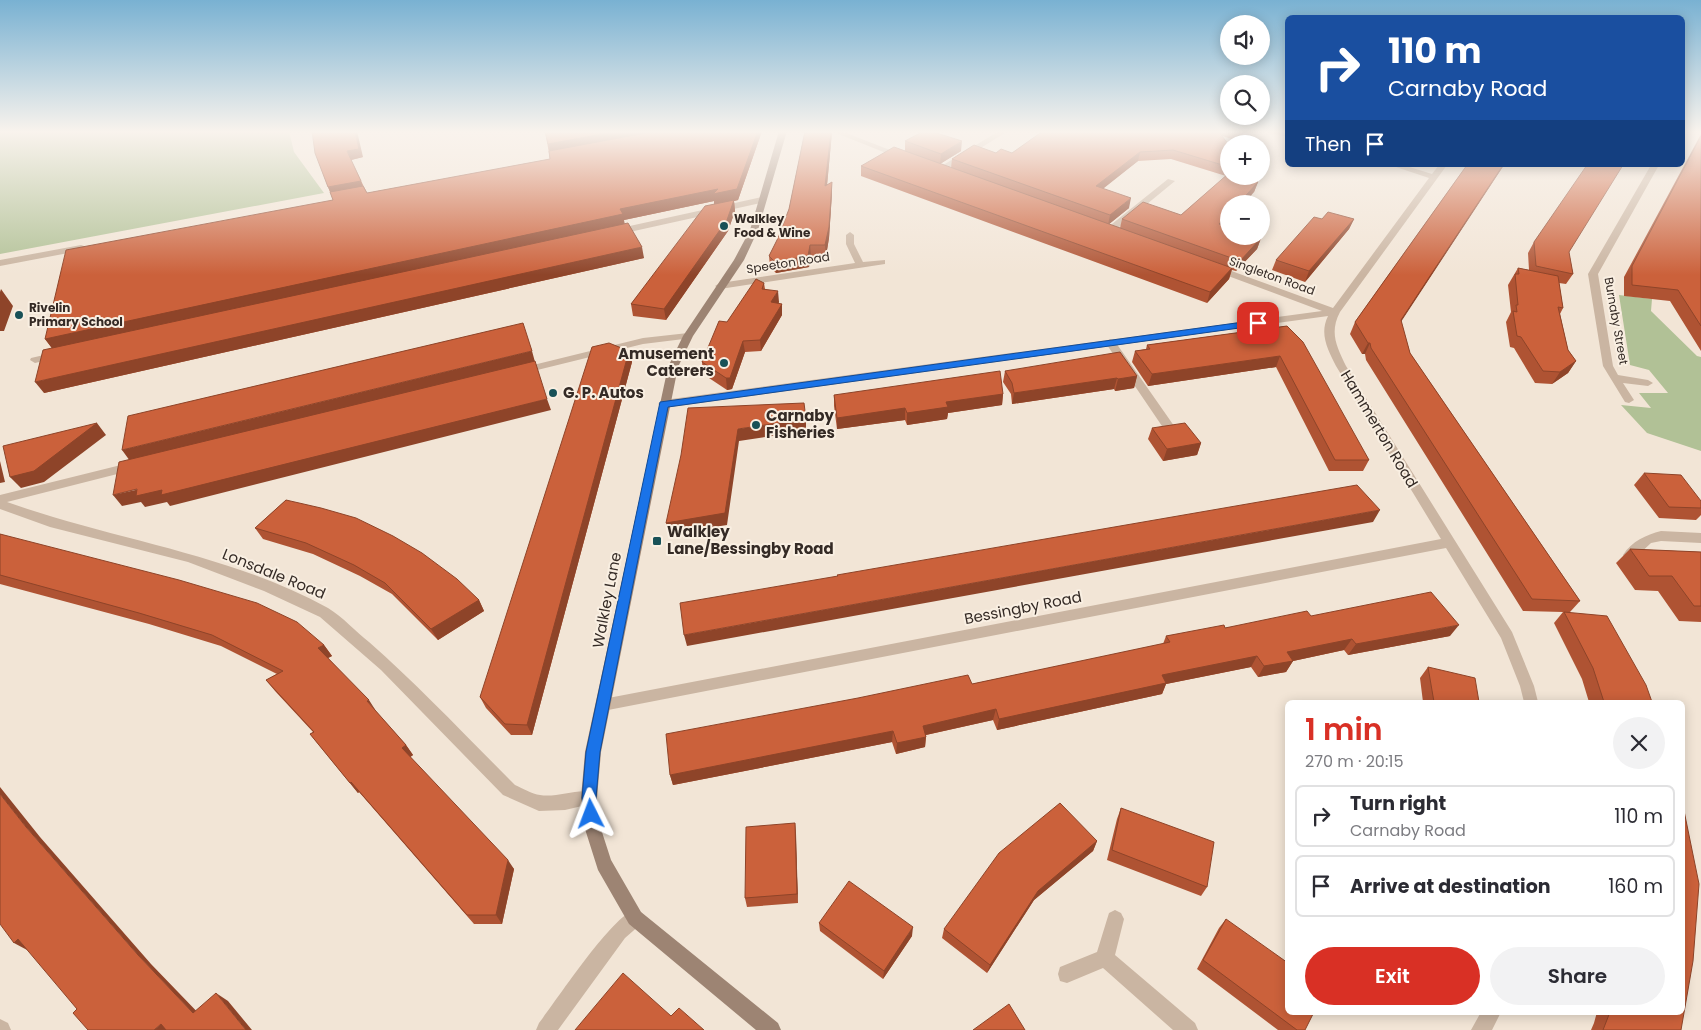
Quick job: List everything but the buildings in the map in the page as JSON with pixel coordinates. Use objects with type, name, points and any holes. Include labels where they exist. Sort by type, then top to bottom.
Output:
[{"type":"street","name":"Walkley Lane","points":[[768,179],[754,230],[739,260],[688,336],[674,367],[664,404],[593,752],[589,798],[593,829],[604,864],[636,918],[771,1030]]},
{"type":"street","name":"Hammerton Road","points":[[1433,179],[1328,322],[1329,341],[1341,366],[1507,636],[1527,686],[1530,700]]},
{"type":"street","name":"Burnaby Street","points":[[1629,400],[1608,366],[1593,274],[1647,179]]},
{"type":"street","points":[[1120,234],[1106,229],[1171,181]]},
{"type":"street","points":[[607,234],[762,200]]},
{"type":"street","name":"Speeton Road","points":[[850,235],[850,244],[860,265]]},
{"type":"street","points":[[0,263],[90,246]]},
{"type":"street","name":"Speeton Road","points":[[720,286],[882,262]]},
{"type":"street","name":"Singleton Road","points":[[1204,264],[1335,312]]},
{"type":"street","points":[[664,404],[1335,312]]},
{"type":"street","points":[[508,374],[642,341],[688,336]]},
{"type":"street","points":[[1110,342],[1168,426]]},
{"type":"street","points":[[34,360],[64,354]]},
{"type":"street","name":"Burnaby Street","points":[[1614,378],[1648,382]]},
{"type":"street","points":[[0,499],[144,464]]},
{"type":"street","name":"Lonsdale Road","points":[[0,504],[50,522],[191,558],[269,587],[325,613],[386,666],[509,790],[539,803],[565,802],[589,798]]},
{"type":"street","points":[[1630,555],[1647,540],[1661,536],[1701,538]]},
{"type":"street","name":"Bessingby Road","points":[[603,705],[1450,542]]},
{"type":"street","points":[[546,1030],[619,932],[636,918]]},
{"type":"street","points":[[1105,958],[1115,919]]},
{"type":"street","points":[[1067,974],[1105,958]]},
{"type":"street","points":[[1105,958],[1188,1030]]},
{"type":"street","points":[[1481,1030],[1490,1015]]},
{"type":"green space","points":[[0,179],[314,179],[324,193],[0,254]]},
{"type":"green space","points":[[1619,295],[1652,299],[1651,311],[1697,356],[1701,357],[1701,451],[1647,433],[1621,405],[1651,408],[1639,393],[1668,393],[1649,370],[1630,365]]},
{"type":"place","name":"Walkley Food & Wine","points":[[724,226]]},
{"type":"place","name":"Rivelin Primary School","points":[[19,315]]},
{"type":"place","name":"Amusement Caterers","points":[[724,363]]},
{"type":"place","name":"G. P. Autos","points":[[553,393]]},
{"type":"place","name":"Carnaby Fisheries","points":[[756,425]]},
{"type":"place","name":"Walkley Lane/Bessingby Road","points":[[657,541]]},
{"type":"route","points":[[591,814],[589,798],[593,752],[664,404],[1258,323]]}]
